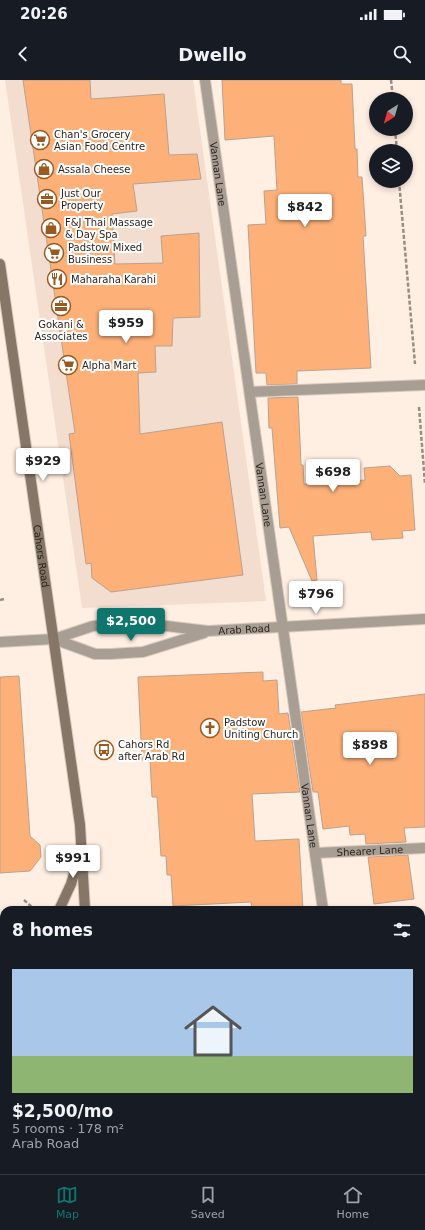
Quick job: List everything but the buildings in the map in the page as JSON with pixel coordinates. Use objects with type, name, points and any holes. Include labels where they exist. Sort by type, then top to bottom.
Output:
[{"type":"main road","name":"Cahors Road","points":[[0,264],[54,639],[82,848],[85,906]]},
{"type":"main road","name":"Cahors Road","points":[[61,906],[71,884],[82,848]]},
{"type":"street","name":"Vannan Lane","points":[[205,80],[322,906]]},
{"type":"street","points":[[250,392],[421,385]]},
{"type":"street","name":"Arab Road","points":[[0,642],[54,639],[94,626],[141,623],[208,631],[425,619]]},
{"type":"street","name":"Arab Road","points":[[54,639],[95,654],[130,653],[143,652],[208,631]]},
{"type":"street","name":"Shearer Lane","points":[[315,854],[425,848]]},
{"type":"path","points":[[391,80],[392,92]]},
{"type":"path","points":[[400,188],[421,385],[425,484]]},
{"type":"path","points":[[24,900],[31,906]]},
{"type":"shaded area","points":[[5,80],[193,80],[266,601],[82,608]]},
{"type":"place","name":"Chan's Grocery Asian Food Centre","points":[[40,140]]},
{"type":"place","name":"Assala Cheese","points":[[44,169]]},
{"type":"place","name":"Just Our Property","points":[[47,199]]},
{"type":"place","name":"F&J Thai Massage & Day Spa","points":[[51,228]]},
{"type":"place","name":"Padstow Mixed Business","points":[[54,253]]},
{"type":"place","name":"Maharaha Karahi","points":[[57,279]]},
{"type":"place","name":"Gokani & Associates","points":[[61,306]]},
{"type":"place","name":"Alpha Mart","points":[[68,365]]},
{"type":"place","name":"Padstow Uniting Church","points":[[210,728]]},
{"type":"place","name":"Cahors Rd after Arab Rd","points":[[104,750]]}]
